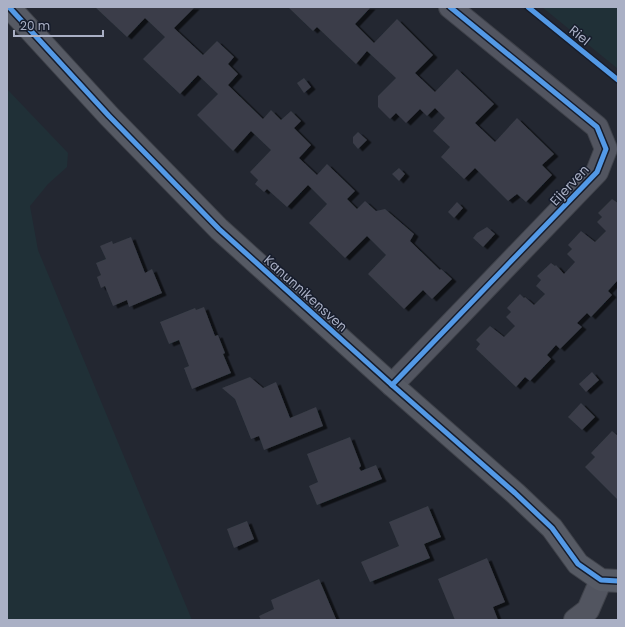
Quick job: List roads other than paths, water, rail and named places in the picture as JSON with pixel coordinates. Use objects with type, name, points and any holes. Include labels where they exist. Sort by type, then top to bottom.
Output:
[{"type":"street","name":"Kanunnikensven","points":[[9,7],[109,116],[219,229],[392,385],[515,493],[552,528],[578,564],[610,580]]},
{"type":"street","name":"Eijerven","points":[[392,385],[597,172],[606,149],[597,127],[450,7]]},
{"type":"street","points":[[575,620],[588,610],[610,580]]}]
